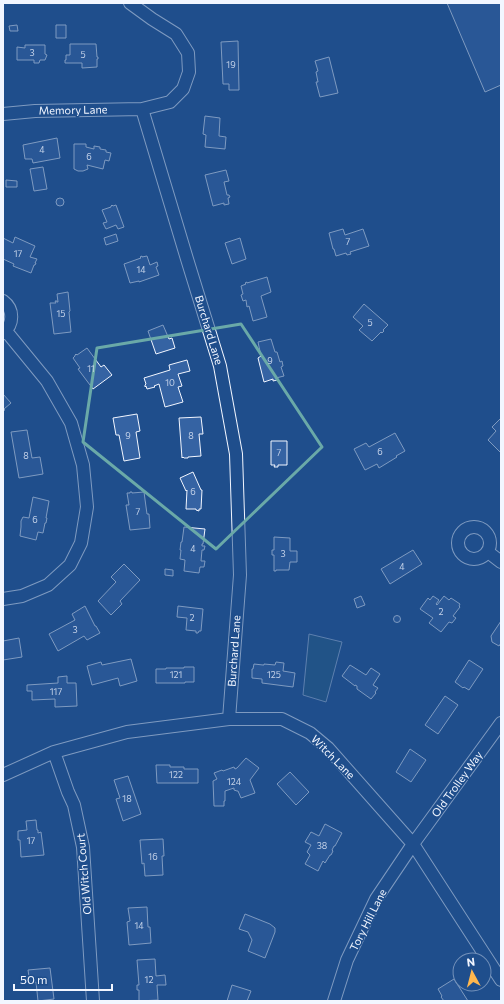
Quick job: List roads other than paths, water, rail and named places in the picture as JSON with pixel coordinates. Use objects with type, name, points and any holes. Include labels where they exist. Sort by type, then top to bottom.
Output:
[{"type":"street","points":[[130,3],[176,34],[188,53],[189,72],[183,89],[170,102],[142,109]]},
{"type":"street","name":"Memory Lane","points":[[3,114],[35,111],[142,109]]},
{"type":"street","name":"Burchard Lane","points":[[142,109],[184,252],[220,366],[236,454],[240,575],[228,719]]},
{"type":"street","points":[[3,301],[9,307],[11,313],[10,326],[4,332],[47,381],[71,423],[83,465],[87,508],[81,543],[70,565],[48,585],[22,596],[3,599]]},
{"type":"street","points":[[488,552],[501,562]]},
{"type":"street","name":"Witch Lane","points":[[3,775],[54,752],[127,732],[228,719],[282,719],[310,733],[328,748],[413,844],[501,980]]},
{"type":"street","name":"Old Trolley Way","points":[[413,844],[501,723]]},
{"type":"street","name":"Old Witch Court","points":[[54,752],[74,805],[83,847],[93,1001]]},
{"type":"street","name":"Tory Hill Lane","points":[[334,1001],[347,960],[376,899],[413,844]]}]
